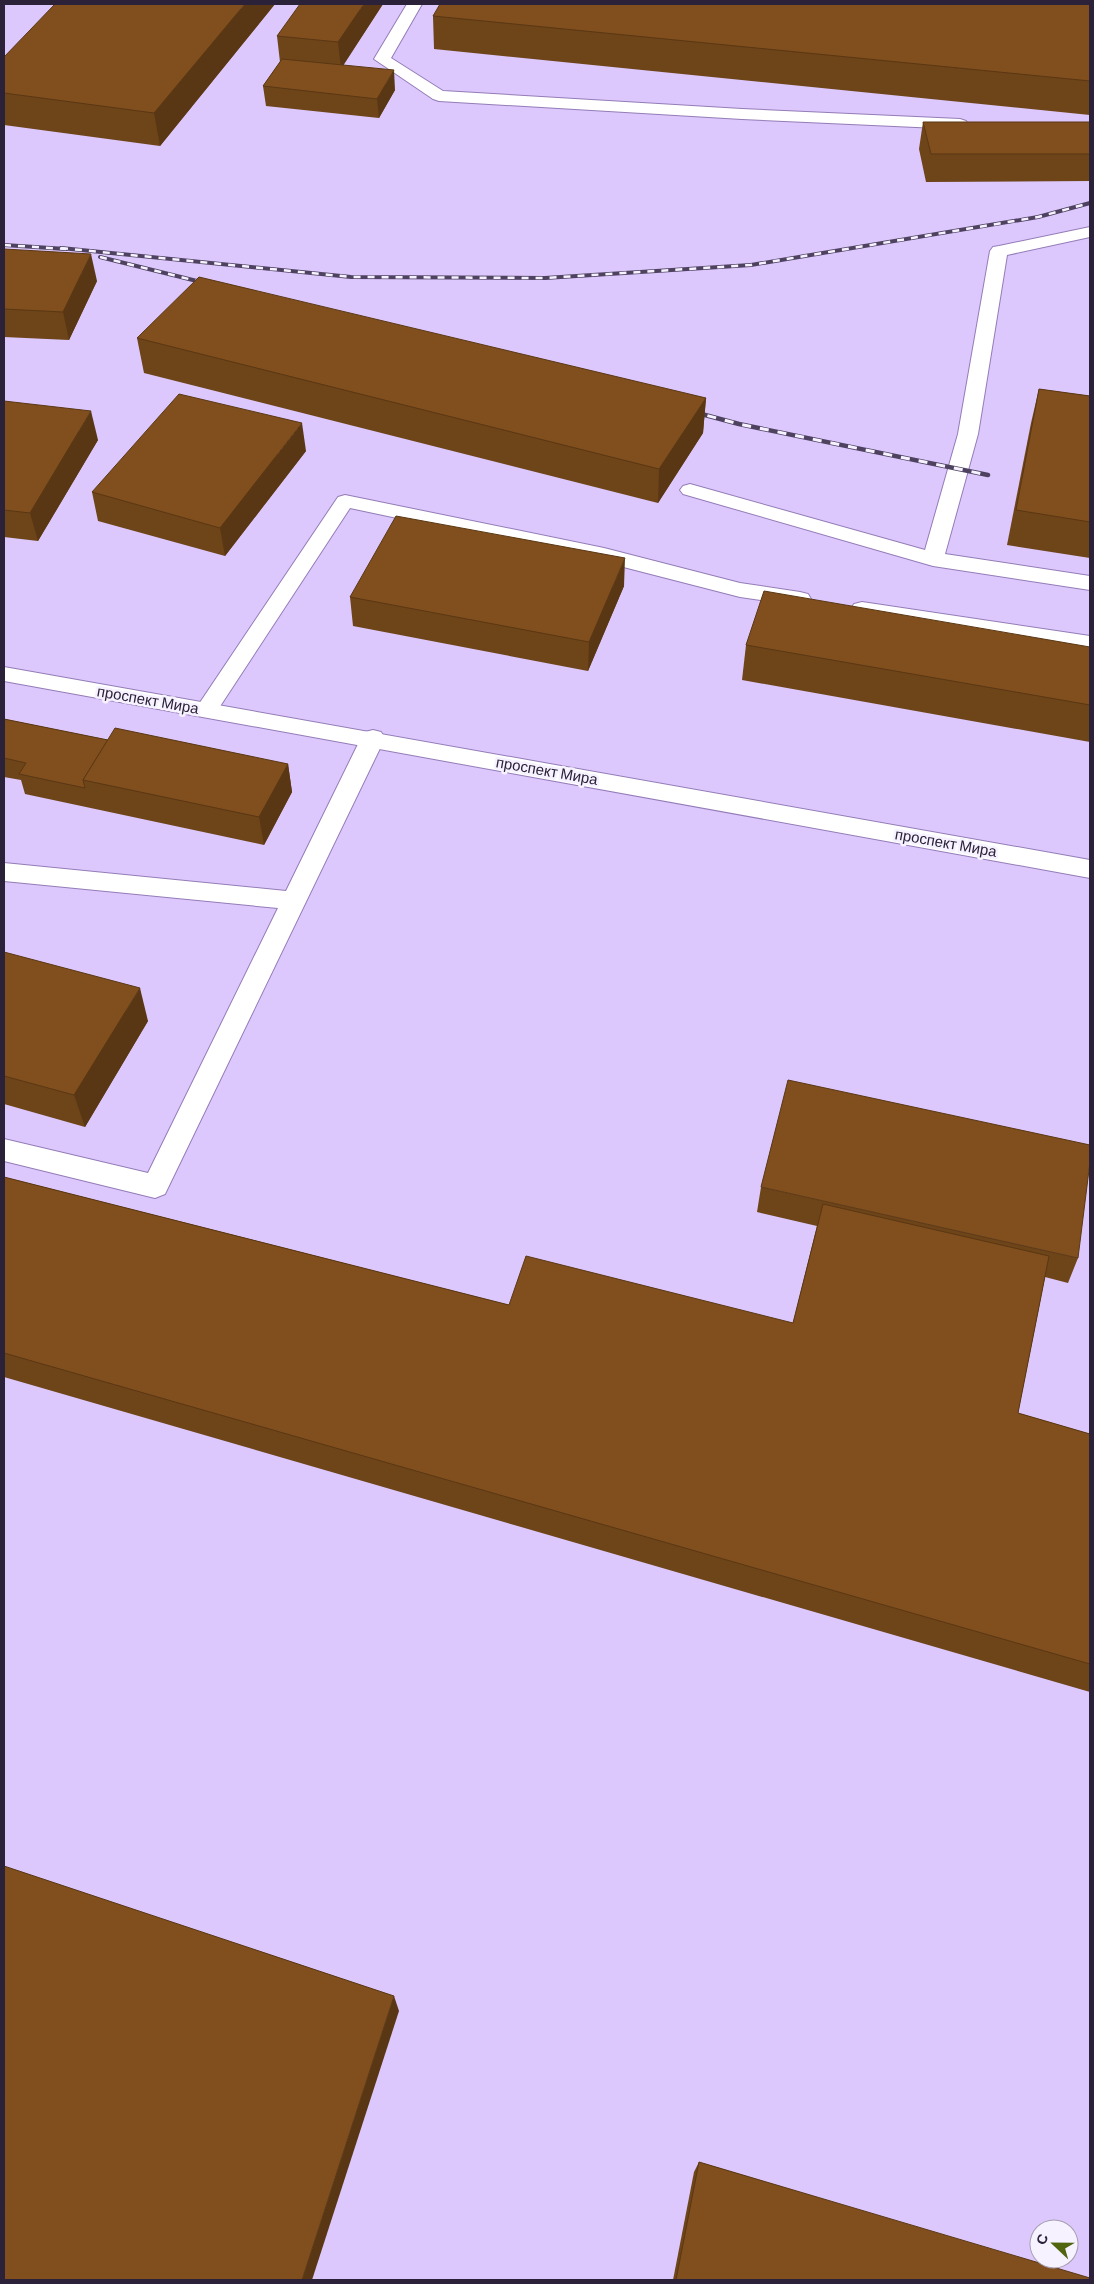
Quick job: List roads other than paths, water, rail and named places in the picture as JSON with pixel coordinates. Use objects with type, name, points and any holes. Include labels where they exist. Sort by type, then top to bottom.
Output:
[{"type":"main road","points":[[414,4],[382,59],[439,96],[732,114],[981,125]]},
{"type":"main road","points":[[933,559],[968,434],[999,251],[1090,232]]},
{"type":"main road","points":[[690,490],[933,559],[1090,582]]},
{"type":"main road","points":[[207,709],[345,501],[604,555],[740,590],[818,602]]},
{"type":"main road","points":[[847,606],[1090,643]]},
{"type":"main road","name":"проспект Мира","points":[[4,674],[373,738],[1090,869]]},
{"type":"main road","points":[[4,1150],[155,1186],[373,738]]},
{"type":"main road","points":[[4,872],[294,901]]},
{"type":"railway","points":[[61,248],[351,277],[545,278],[751,265],[1038,217],[1090,203]]},
{"type":"railway","points":[[4,245],[66,249]]},
{"type":"railway","points":[[100,257],[209,284]]},
{"type":"railway","points":[[690,411],[739,424],[988,475]]}]
